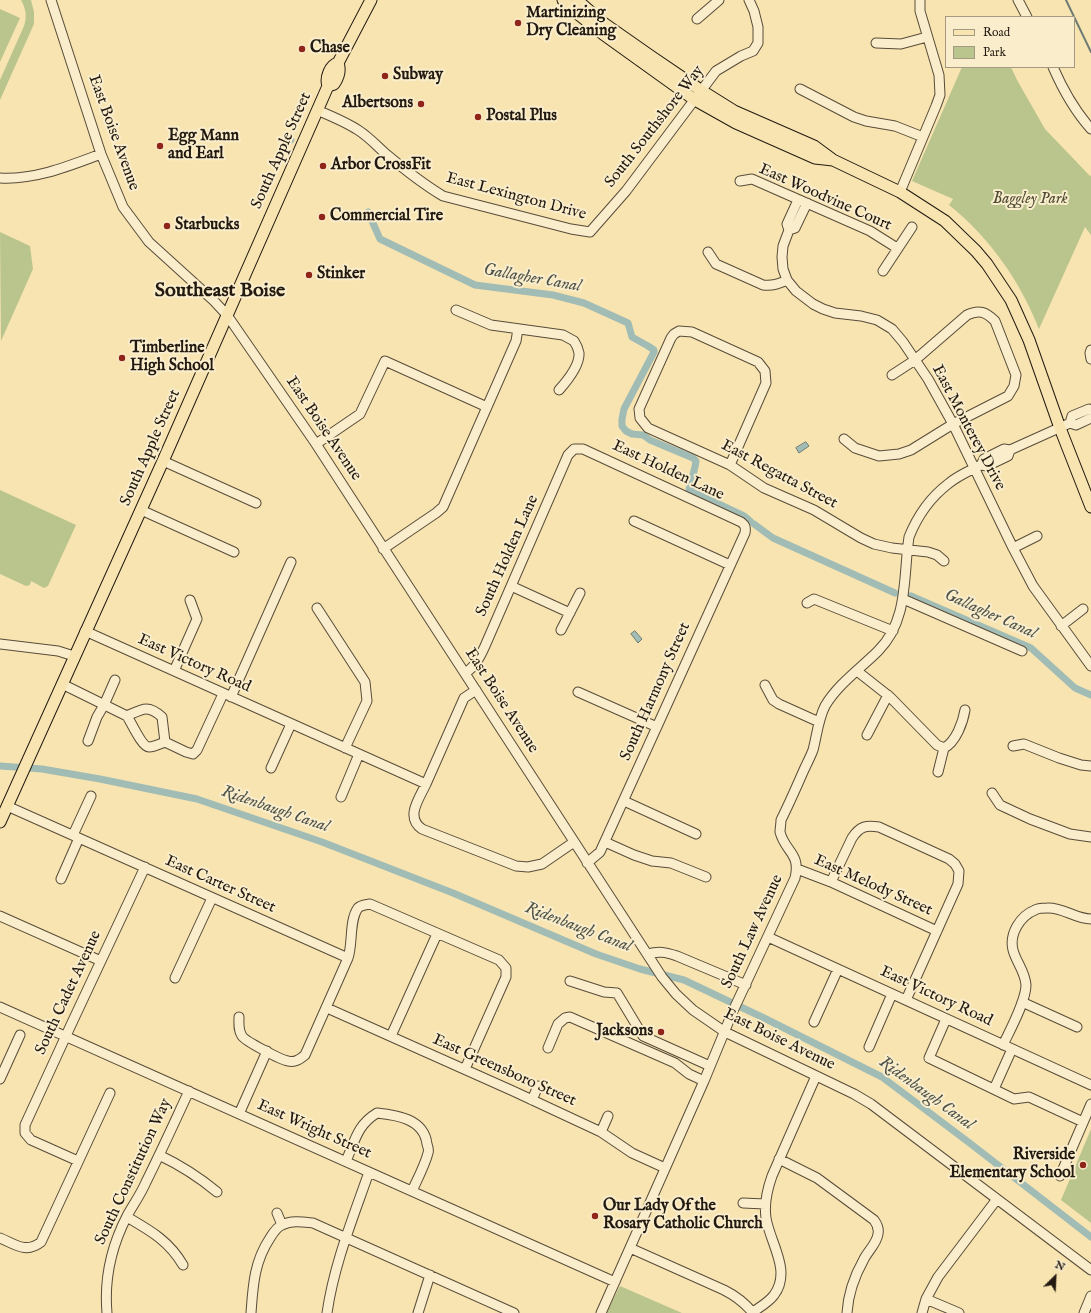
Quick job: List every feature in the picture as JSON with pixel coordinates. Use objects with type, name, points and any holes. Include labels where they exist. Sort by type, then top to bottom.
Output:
[{"type":"main road","name":"South Apple Street","points":[[0,822],[85,631],[163,462],[328,86],[327,80],[330,70],[338,63],[371,0]]},
{"type":"main road","points":[[564,0],[578,14],[603,34],[695,100],[736,123],[815,158],[833,160]]},
{"type":"main road","points":[[577,0],[602,22],[702,91],[734,111],[814,146],[833,160],[900,192],[944,221],[976,251],[987,264],[1011,300],[1026,333],[1065,425],[1091,506]]},
{"type":"street","name":"East Boise Avenue","points":[[51,0],[101,154],[123,207],[149,242],[214,301],[227,315],[316,444],[662,977],[676,994],[693,1010],[725,1032],[854,1094],[871,1104],[1091,1270]]},
{"type":"street","points":[[697,19],[719,0]]},
{"type":"street","name":"South Southshore Way","points":[[590,232],[626,191],[716,71],[741,56],[753,51],[758,43],[758,27],[754,11],[749,0]]},
{"type":"street","points":[[900,192],[940,95],[939,75],[920,11],[920,0]]},
{"type":"street","points":[[1018,0],[1026,16]]},
{"type":"street","points":[[876,42],[901,44],[927,37]]},
{"type":"street","points":[[1053,68],[1069,101],[1091,129]]},
{"type":"street","points":[[800,89],[854,117],[894,126],[923,137]]},
{"type":"street","name":"East Lexington Drive","points":[[317,110],[341,120],[358,130],[385,154],[443,196],[571,229],[590,232]]},
{"type":"street","points":[[0,178],[31,176],[58,170],[101,154]]},
{"type":"street","name":"East Woodvine Court","points":[[740,181],[752,179],[870,231],[897,248]]},
{"type":"street","name":"East Monterey Drive","points":[[802,202],[787,224],[789,230],[783,246],[782,257],[787,280],[796,292],[813,304],[835,313],[861,316],[877,320],[892,329],[903,342],[953,424],[977,467],[1013,548],[1033,586],[1091,666]]},
{"type":"street","name":"East Woodvine Court","points":[[883,271],[912,227]]},
{"type":"street","points":[[708,252],[716,264],[763,284],[770,286],[777,285],[787,280]]},
{"type":"street","points":[[456,310],[491,325],[563,335],[574,341],[579,353],[577,360],[571,374],[559,390]]},
{"type":"street","points":[[844,439],[855,448],[863,452],[879,456],[889,456],[911,450],[953,424],[1008,396],[1014,386],[1016,375],[995,321],[988,314],[981,311],[973,312],[967,315],[914,360],[892,374]]},
{"type":"street","points":[[383,549],[443,507],[516,341],[518,329]]},
{"type":"street","name":"East Regatta Street","points":[[730,465],[766,383],[765,371],[758,362],[692,332],[679,331],[671,338],[639,408],[640,418],[648,428],[730,465],[764,488],[814,510],[861,538],[882,547],[928,552],[937,555],[944,561]]},
{"type":"street","points":[[1091,350],[1091,359]]},
{"type":"street","points":[[316,444],[360,414],[385,361],[487,407]]},
{"type":"street","points":[[1065,425],[1072,416],[1089,408],[1091,410]]},
{"type":"street","points":[[1065,425],[1076,426],[1091,418]]},
{"type":"street","name":"South Law Avenue","points":[[601,1313],[704,1081],[733,1011],[795,878],[797,869],[794,856],[785,843],[780,831],[782,820],[813,750],[819,722],[824,708],[838,688],[878,651],[893,632],[903,599],[907,550],[912,527],[930,500],[948,484],[977,467],[984,459],[1004,449],[1010,450],[1065,425]]},
{"type":"street","name":"East Holden Lane","points":[[574,449],[583,449],[597,455],[741,522],[746,528]]},
{"type":"street","name":"South Holden Lane","points":[[465,673],[478,661],[568,455],[574,449]]},
{"type":"street","points":[[163,462],[256,503]]},
{"type":"street","points":[[141,510],[234,552]]},
{"type":"street","points":[[634,522],[730,565]]},
{"type":"street","name":"South Harmony Street","points":[[587,863],[600,852],[605,842],[746,528]]},
{"type":"street","points":[[1013,548],[1037,536]]},
{"type":"street","points":[[62,684],[127,716],[146,746],[150,747],[165,742],[193,754],[197,750],[227,695],[291,562]]},
{"type":"street","points":[[511,586],[570,613]]},
{"type":"street","points":[[562,630],[580,593]]},
{"type":"street","points":[[807,603],[814,599],[893,632]]},
{"type":"street","points":[[903,599],[1022,651]]},
{"type":"street","points":[[174,671],[197,619],[190,600]]},
{"type":"street","points":[[317,608],[365,682],[367,701],[346,748]]},
{"type":"street","points":[[1061,626],[1083,609]]},
{"type":"street","name":"East Victory Road","points":[[85,631],[426,784]]},
{"type":"street","points":[[0,644],[58,651],[74,656]]},
{"type":"street","points":[[857,671],[888,695],[937,745],[944,748]]},
{"type":"street","points":[[88,741],[97,717],[115,680]]},
{"type":"street","points":[[765,685],[773,700],[819,722]]},
{"type":"street","points":[[476,690],[464,698],[414,811],[413,816],[417,826],[516,866],[528,867],[542,864],[574,842]]},
{"type":"street","points":[[578,692],[657,727]]},
{"type":"street","points":[[867,735],[888,695]]},
{"type":"street","points":[[127,716],[142,709],[155,711],[162,717],[165,742]]},
{"type":"street","points":[[938,772],[944,748],[952,743],[963,721],[966,710]]},
{"type":"street","points":[[271,768],[291,724]]},
{"type":"street","points":[[1013,746],[1024,744],[1081,765],[1091,766]]},
{"type":"street","points":[[341,797],[360,754]]},
{"type":"street","points":[[992,792],[1000,805],[1030,819],[1070,834],[1091,837]]},
{"type":"street","points":[[60,879],[91,796]]},
{"type":"street","points":[[624,801],[696,834]]},
{"type":"street","name":"East Carter Street","points":[[7,806],[348,958]]},
{"type":"street","points":[[831,882],[852,838],[856,831],[863,826],[879,827],[949,859],[959,870],[958,884],[906,1000]]},
{"type":"street","points":[[605,842],[634,855],[671,863],[706,877]]},
{"type":"street","name":"South Cadet Avenue","points":[[78,1161],[31,1140],[25,1133],[25,1125],[145,868]]},
{"type":"street","name":"East Melody Street","points":[[797,869],[831,882],[937,931]]},
{"type":"street","points":[[175,978],[212,898]]},
{"type":"street","points":[[239,1017],[238,1029],[242,1036],[248,1041],[289,1062],[298,1061],[305,1055],[351,952],[354,918],[358,909],[363,905],[370,904],[499,960],[506,968],[506,977],[465,1069]]},
{"type":"street","points":[[1004,1045],[1022,1002],[1026,985],[1022,968],[1013,950],[1012,941],[1018,923],[1035,909],[1049,908],[1091,919]]},
{"type":"street","points":[[0,916],[101,962]]},
{"type":"street","points":[[391,1036],[437,934]]},
{"type":"street","name":"East Victory Road","points":[[768,937],[1091,1085]]},
{"type":"street","points":[[647,954],[666,952],[746,985]]},
{"type":"street","points":[[814,1022],[838,969]]},
{"type":"street","points":[[570,981],[604,992],[617,993],[643,1036],[710,1066]]},
{"type":"street","points":[[869,1047],[892,994]]},
{"type":"street","points":[[1022,1002],[1077,1027]]},
{"type":"street","name":"East Wright Street","points":[[0,1007],[615,1282]]},
{"type":"street","name":"East Greensboro Street","points":[[327,1008],[465,1069],[601,1132],[632,1153],[665,1168]]},
{"type":"street","points":[[548,1048],[558,1024],[565,1018],[570,1017],[675,1063],[688,1074],[704,1081]]},
{"type":"street","points":[[946,1019],[929,1058],[1014,1099],[1029,1097],[1083,1122]]},
{"type":"street","points":[[0,1079],[20,1035]]},
{"type":"street","points":[[994,1089],[1012,1049]]},
{"type":"street","points":[[239,1114],[267,1051]]},
{"type":"street","points":[[630,1248],[730,1293],[745,1304],[753,1313],[768,1302],[775,1294],[782,1272],[766,1218],[765,1204],[767,1189],[816,1076]]},
{"type":"street","points":[[532,1100],[538,1086]]},
{"type":"street","name":"South Constitution Way","points":[[107,1313],[107,1275],[117,1238],[146,1184],[189,1091]]},
{"type":"street","points":[[0,1238],[24,1248],[34,1248],[41,1242],[110,1093]]},
{"type":"street","points":[[1060,1176],[1091,1104]]},
{"type":"street","points":[[346,1161],[360,1128],[367,1119],[377,1113],[396,1115],[405,1118],[422,1129],[426,1136],[429,1152],[412,1191]]},
{"type":"street","points":[[601,1132],[608,1116]]},
{"type":"street","points":[[159,1155],[182,1166],[207,1183],[217,1192]]},
{"type":"street","points":[[779,1159],[808,1172],[825,1183],[874,1220],[877,1224],[878,1235],[854,1282],[847,1313]]},
{"type":"street","points":[[327,1313],[330,1290],[369,1172]]},
{"type":"street","points":[[922,1313],[926,1299],[938,1277],[997,1199]]},
{"type":"street","points":[[742,1203],[765,1204]]},
{"type":"street","points":[[277,1213],[282,1224]]},
{"type":"street","points":[[127,1217],[152,1232],[165,1242],[177,1255],[183,1266]]},
{"type":"street","points":[[251,1313],[255,1273],[259,1258],[274,1231],[282,1224],[297,1221],[313,1223],[514,1313]]},
{"type":"street","points":[[418,1313],[430,1275]]},
{"type":"street","points":[[1084,1313],[1091,1296]]},
{"type":"street","points":[[926,1299],[959,1313]]},
{"type":"green space","points":[[21,0],[31,0],[34,12],[34,24],[0,100],[0,80],[25,23],[26,13]]},
{"type":"green space","points":[[0,9],[20,18],[0,62]]},
{"type":"green space","name":"Baggley Park","points":[[962,68],[1011,68],[1045,129],[1090,176],[1091,175],[1091,235],[1085,227],[1039,329],[1023,294],[1013,277],[978,232],[949,205],[953,199],[912,181]]},
{"type":"green space","points":[[0,232],[30,246],[33,269],[1,341]]},
{"type":"green space","points":[[0,490],[76,525],[48,586],[44,588],[31,581],[30,585],[26,586],[0,574]]},
{"type":"green space","name":"Riverside Elementary School","points":[[1091,1129],[1091,1223],[1061,1200]]},
{"type":"green space","points":[[620,1286],[682,1313],[606,1313]]},
{"type":"water","points":[[806,442],[809,446],[799,453],[796,448]]},
{"type":"water","points":[[635,631],[642,639],[638,643],[631,634]]},
{"type":"waterway","points":[[1066,0],[1074,16]]},
{"type":"waterway","points":[[1075,19],[1091,52]]},
{"type":"waterway","name":"Gallagher Canal","points":[[368,212],[380,239],[475,285],[553,295],[584,303],[628,323],[632,337],[654,350],[654,352],[624,409],[622,426],[626,431],[632,434],[643,435],[650,440],[693,458],[696,461],[689,490],[744,516],[750,521]]},
{"type":"waterway","name":"Gallagher Canal","points":[[754,524],[773,538],[895,593]]},
{"type":"waterway","name":"Gallagher Canal","points":[[911,596],[1031,648],[1075,688],[1091,695]]},
{"type":"waterway","name":"Ridenbaugh Canal","points":[[0,766],[42,769],[100,779],[197,799],[322,842],[453,893],[596,954],[640,969],[684,980],[882,1077],[1091,1237]]},
{"type":"place","name":"Martinizing Dry Cleaning","points":[[518,23]]},
{"type":"place","name":"Chase","points":[[302,49]]},
{"type":"place","name":"Subway","points":[[385,76]]},
{"type":"place","name":"Albertsons","points":[[421,104]]},
{"type":"place","name":"Postal Plus","points":[[478,117]]},
{"type":"place","name":"Egg Mann and Earl","points":[[160,146]]},
{"type":"place","name":"Arbor CrossFit","points":[[323,166]]},
{"type":"place","name":"Commercial Tire","points":[[322,217]]},
{"type":"place","name":"Starbucks","points":[[167,226]]},
{"type":"place","name":"Stinker","points":[[309,275]]},
{"type":"place","name":"Timberline High School","points":[[122,358]]},
{"type":"place","name":"Jacksons","points":[[661,1032]]},
{"type":"place","name":"Riverside Elementary School","points":[[1083,1165]]},
{"type":"place","name":"Our Lady Of the Rosary Catholic Church","points":[[595,1216]]},
{"type":"district","name":"Southeast Boise","points":[[220,292]]}]
